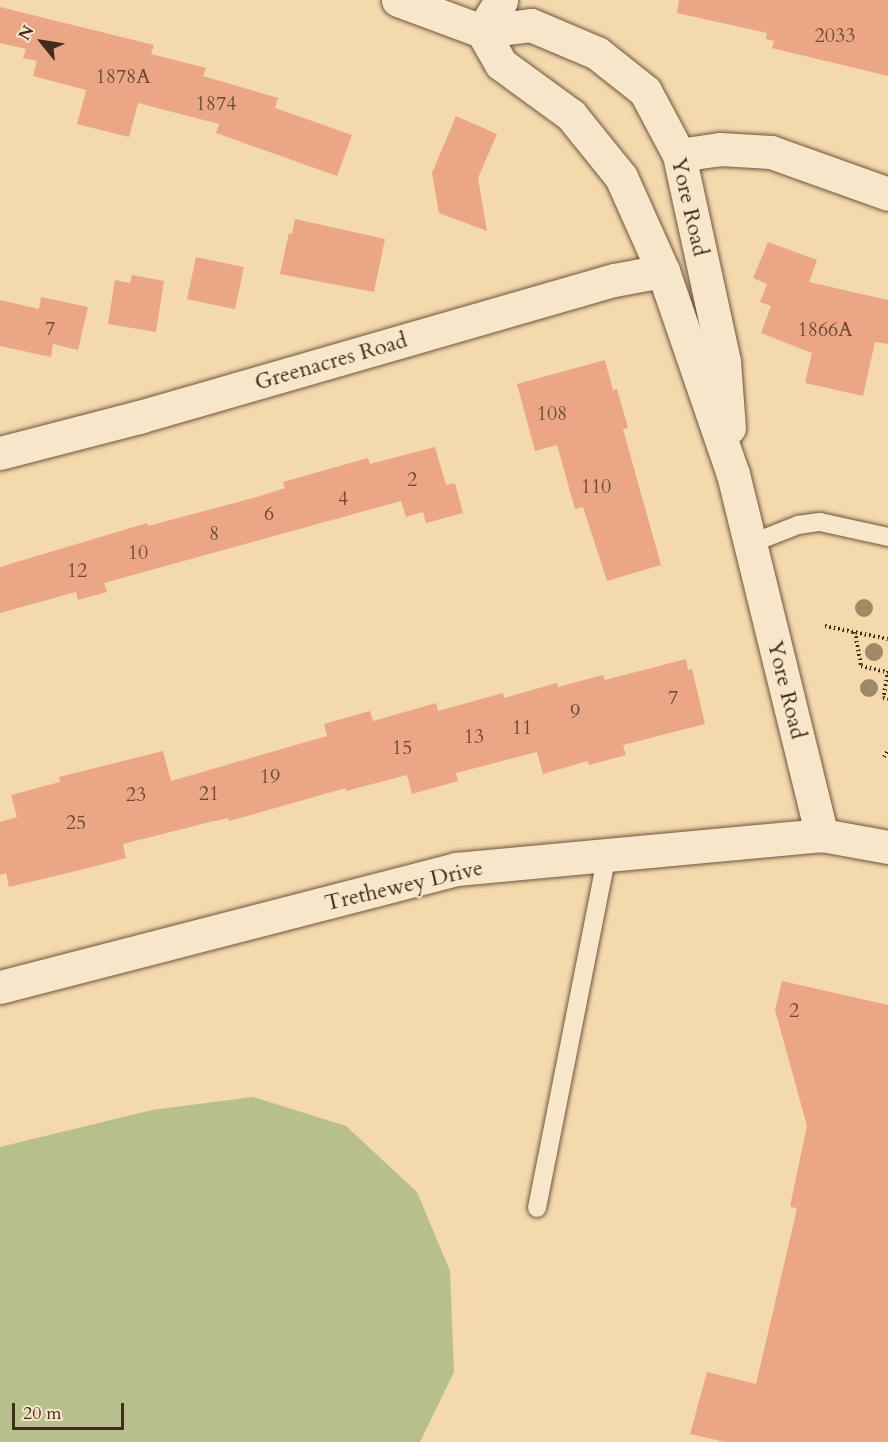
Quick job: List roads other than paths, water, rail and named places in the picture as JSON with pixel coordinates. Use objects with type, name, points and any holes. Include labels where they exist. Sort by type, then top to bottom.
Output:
[{"type":"main road","points":[[398,0],[482,31],[501,0]]},
{"type":"main road","name":"Yore Road","points":[[733,474],[724,362],[679,154],[645,91],[597,53],[531,25],[482,31],[501,64],[571,115],[621,177],[663,271],[733,474],[822,835]]},
{"type":"main road","points":[[679,154],[720,149],[771,152],[888,194]]},
{"type":"main road","name":"Greenacres Road","points":[[0,453],[150,414],[614,280],[663,271]]},
{"type":"main road","name":"Trethewey Drive","points":[[0,987],[456,869],[822,835],[888,846]]},
{"type":"lane","points":[[750,544],[798,525],[820,522],[888,537]]},
{"type":"lane","points":[[537,1208],[607,856]]}]
